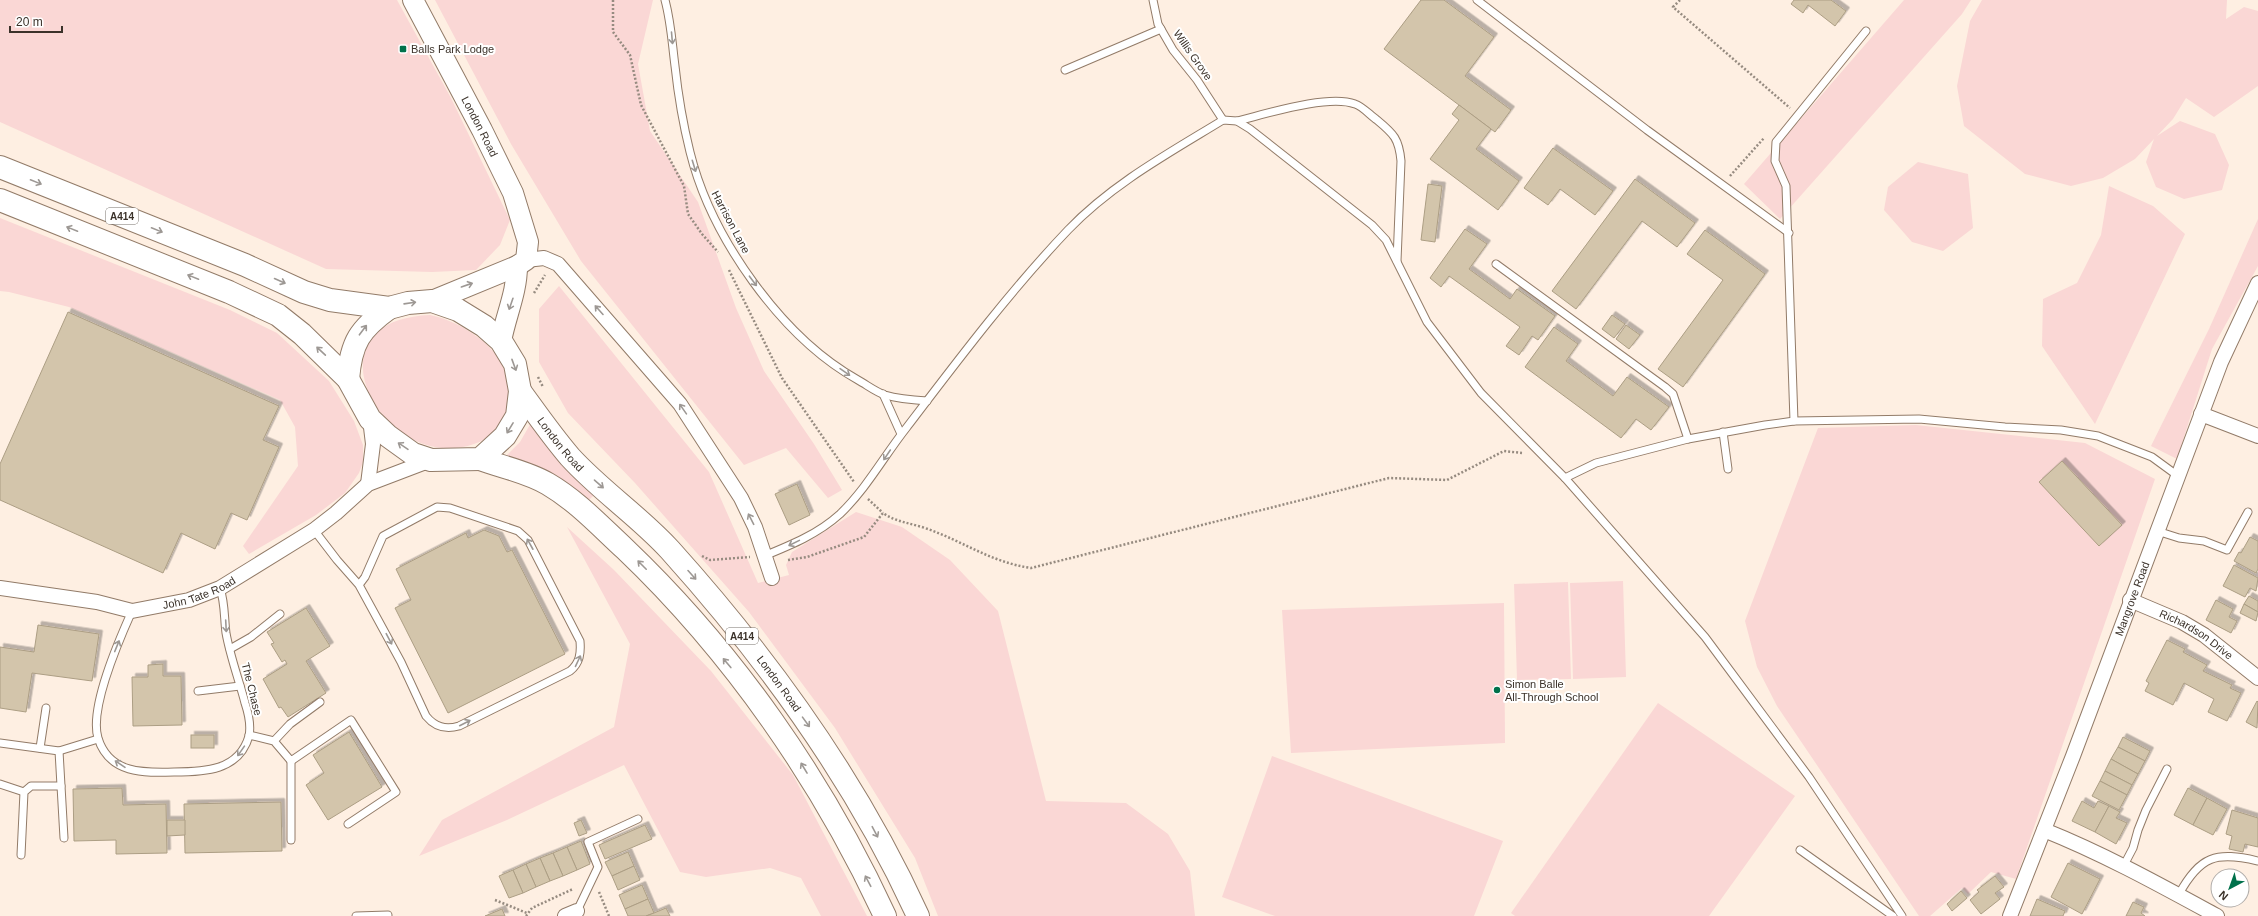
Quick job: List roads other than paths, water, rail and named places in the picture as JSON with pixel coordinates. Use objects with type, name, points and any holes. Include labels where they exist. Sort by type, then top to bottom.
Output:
[{"type":"highway","name":"A414","points":[[0,167],[245,265],[304,292],[330,300],[389,308]]},
{"type":"highway","points":[[0,200],[229,292],[278,315],[302,334],[348,379],[370,419],[388,436],[407,449],[431,460],[480,459],[505,436],[517,416],[520,391],[515,364],[501,341],[484,326],[458,310],[432,301],[408,303],[389,308],[368,323],[357,338],[349,358],[348,379]]},
{"type":"highway","name":"London Road","points":[[520,391],[571,458],[668,548],[724,613],[822,743],[866,814],[918,916]]},
{"type":"highway","name":"A414","points":[[480,459],[547,483],[566,497],[643,567],[682,607],[745,684],[796,756],[837,823],[885,916]]},
{"type":"main road","name":"London Road","points":[[413,0],[482,130],[513,193],[528,242],[521,263],[517,284],[505,320],[501,341]]},
{"type":"main road","points":[[432,301],[521,263]]},
{"type":"street","points":[[521,263],[544,258],[555,262],[646,362],[680,404],[741,498],[755,527],[772,578]]},
{"type":"street","name":"Mangrove Road","points":[[2010,916],[2221,362],[2258,283]]},
{"type":"street","points":[[2201,414],[2258,436]]},
{"type":"street","points":[[370,419],[373,444],[368,484],[431,460]]},
{"type":"street","name":"John Tate Road","points":[[0,588],[97,602],[132,611],[189,600],[220,588],[314,530],[336,513],[368,484]]},
{"type":"street","name":"Richardson Drive","points":[[2130,600],[2182,622],[2204,635],[2258,678]]},
{"type":"street","points":[[2044,830],[2077,843],[2179,894],[2217,916]]},
{"type":"lane","name":"Harrison Lane","points":[[665,0],[671,20],[675,67],[690,152],[702,194],[718,226],[755,284],[805,341],[849,375],[883,394],[906,400],[927,401]]},
{"type":"lane","name":"Willis Grove","points":[[1153,0],[1161,29],[1173,50],[1197,80],[1223,120]]},
{"type":"lane","points":[[1477,0],[1722,185],[1789,233]]},
{"type":"lane","points":[[1065,70],[1161,29]]},
{"type":"lane","points":[[1794,421],[1789,233],[1786,186],[1776,161],[1776,142],[1866,31]]},
{"type":"lane","points":[[766,560],[819,530],[839,514],[861,492],[901,434],[960,357],[1026,278],[1078,220],[1104,197],[1223,120],[1237,120],[1320,102],[1342,101],[1356,104],[1389,130],[1399,144],[1401,161],[1397,262]]},
{"type":"lane","points":[[1237,120],[1372,225],[1386,240],[1427,322],[1481,393],[1565,478],[1732,671],[1809,777],[1902,916]]},
{"type":"lane","points":[[1496,264],[1673,394],[1688,438]]},
{"type":"lane","points":[[883,394],[901,434]]},
{"type":"lane","points":[[1565,478],[1596,463],[1688,438],[1723,432],[1794,421],[1919,419],[2005,428],[2061,430],[2098,436],[2152,457],[2178,476]]},
{"type":"lane","points":[[1723,432],[1728,469]]},
{"type":"lane","points":[[314,530],[359,585],[401,662],[426,716],[431,722],[440,727],[449,729],[459,726],[570,671],[579,661],[581,652],[580,642],[528,540],[518,531],[450,508],[437,508],[383,536],[365,577],[359,585]]},
{"type":"lane","points":[[2157,531],[2179,538],[2204,541],[2226,550],[2248,512]]},
{"type":"lane","name":"The Chase","points":[[220,588],[225,603],[226,632],[247,711],[249,735]]},
{"type":"lane","points":[[132,611],[115,648],[99,704],[97,724],[98,739],[105,752],[114,761],[132,771],[204,772],[216,769],[232,761],[243,750],[249,735],[274,741],[290,761],[291,840]]},
{"type":"lane","points":[[230,649],[251,637],[280,614]]},
{"type":"lane","points":[[198,691],[240,686]]},
{"type":"lane","points":[[274,741],[290,724],[320,702]]},
{"type":"lane","points":[[40,748],[46,708]]},
{"type":"lane","points":[[290,761],[351,720],[396,792],[348,824]]},
{"type":"lane","points":[[0,743],[59,751],[98,739]]},
{"type":"lane","points":[[59,751],[64,838]]},
{"type":"lane","points":[[2123,867],[2133,848],[2146,810],[2167,769]]},
{"type":"lane","points":[[0,784],[24,792]]},
{"type":"lane","points":[[21,855],[24,792],[31,786],[61,786]]},
{"type":"lane","points":[[571,913],[598,867],[588,842],[638,819]]},
{"type":"lane","points":[[1800,850],[1892,916]]},
{"type":"lane","points":[[2179,894],[2188,877],[2196,868],[2211,858],[2223,856],[2258,861]]},
{"type":"lane","points":[[356,916],[388,915]]},
{"type":"place","name":"Balls Park Lodge","points":[[403,49]]},
{"type":"place","name":"Simon Balle All-Through School","points":[[1497,690]]}]
